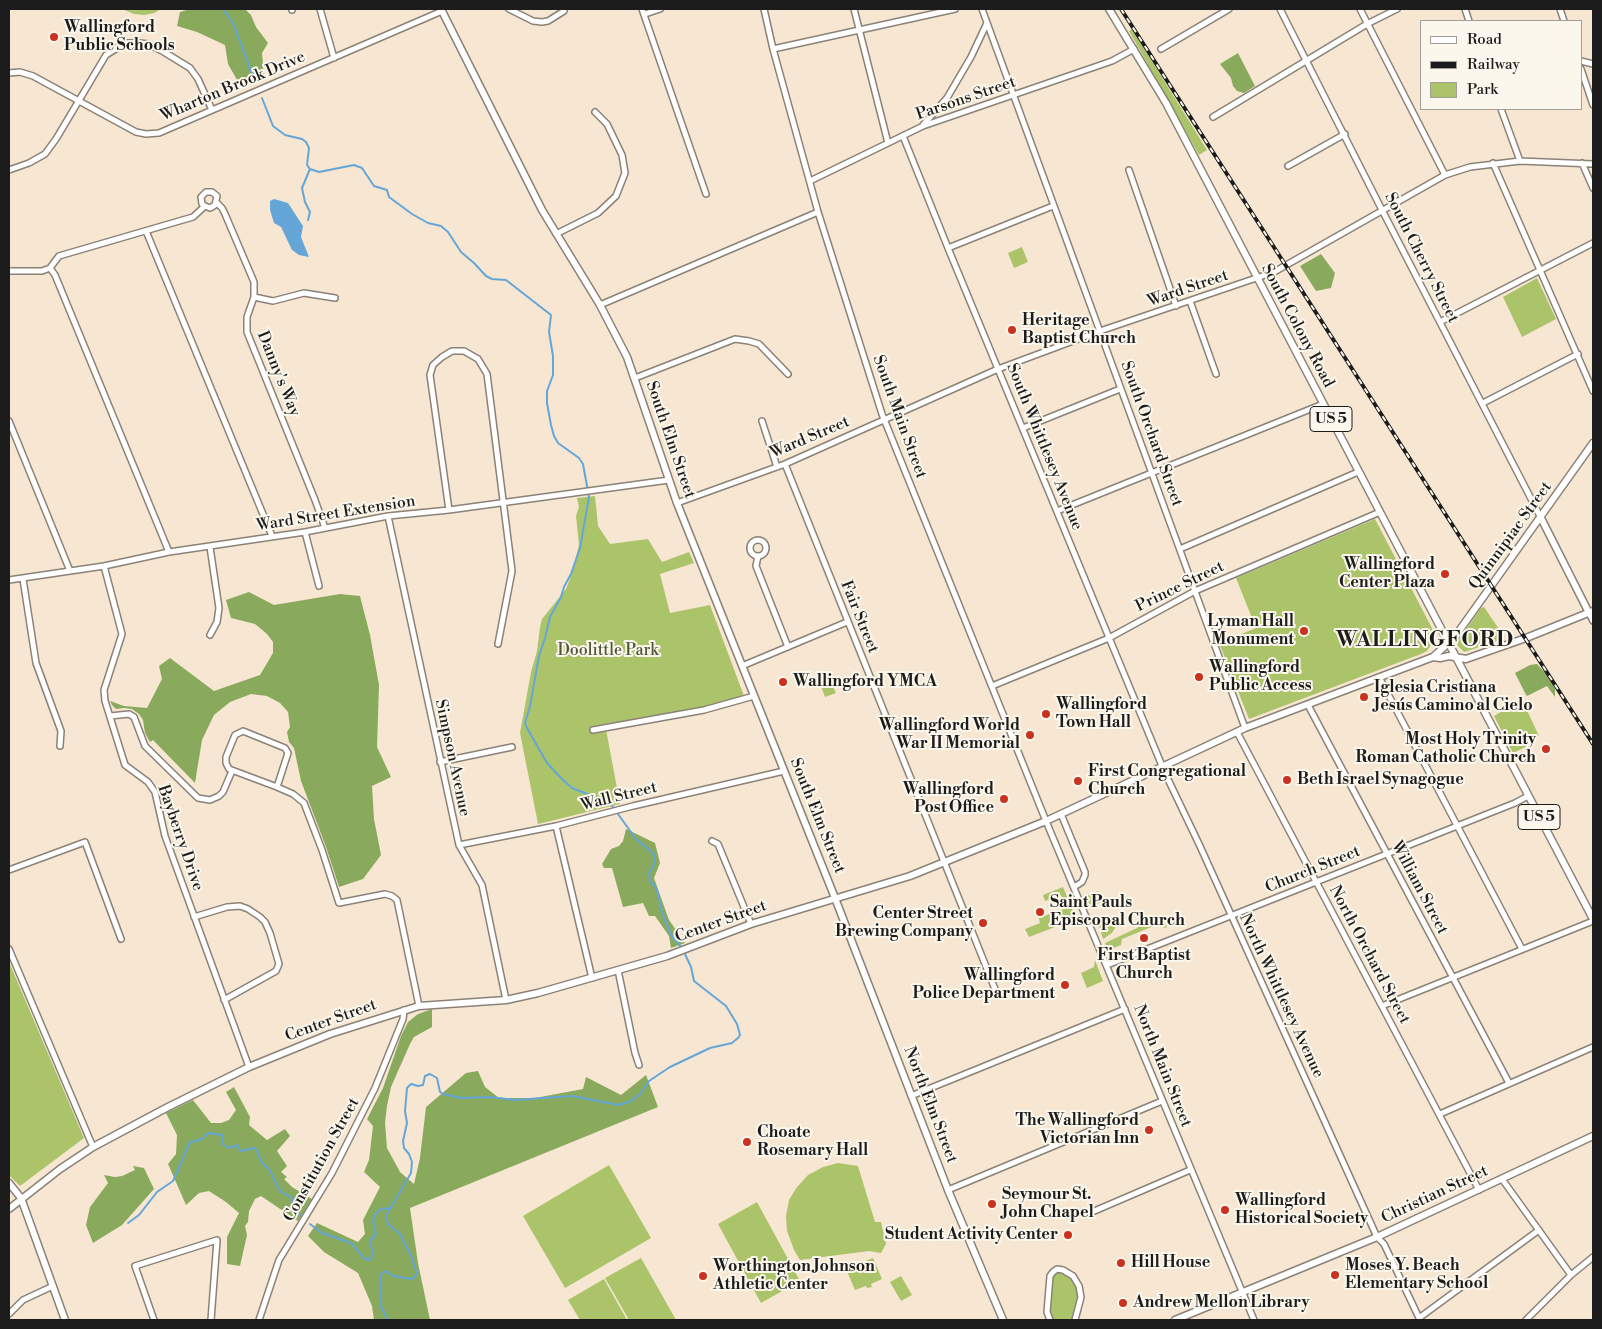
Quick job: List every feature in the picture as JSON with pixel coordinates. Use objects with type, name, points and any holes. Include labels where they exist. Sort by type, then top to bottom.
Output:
[{"type":"main road","name":"South Colony Road","points":[[1109,9],[1170,111],[1457,658]]},
{"type":"main road","name":"South Elm Street","points":[[441,10],[527,183],[600,305],[621,344],[635,378],[676,503],[835,898]]},
{"type":"main road","name":"Quinnipiac Street","points":[[1450,643],[1593,443]]},
{"type":"main road","points":[[1541,518],[1591,612]]},
{"type":"main road","name":"Center Street","points":[[1433,656],[1440,658],[1450,656],[1466,659],[1591,612]]},
{"type":"main road","name":"Center Street","points":[[9,1209],[60,1169],[93,1147],[168,1107],[250,1067],[330,1034],[419,1006],[519,998],[677,953],[751,924],[903,878],[1046,821],[1245,728],[1433,656],[1450,643]]},
{"type":"main road","name":"US 5","points":[[1457,658],[1593,920]]},
{"type":"main road","name":"North Elm Street","points":[[835,898],[948,1190],[1003,1320]]},
{"type":"main road","name":"Christian Street","points":[[1175,1320],[1377,1237],[1593,1136]]},
{"type":"main road","points":[[9,1183],[21,1198],[65,1320]]},
{"type":"street","points":[[320,9],[334,58]]},
{"type":"street","points":[[509,9],[542,22],[548,21],[564,11],[564,9]]},
{"type":"street","points":[[660,9],[644,11],[706,194]]},
{"type":"street","name":"South Main Street","points":[[764,9],[773,49],[818,212],[884,420],[1046,821]]},
{"type":"street","points":[[854,9],[888,143]]},
{"type":"street","points":[[773,49],[955,9]]},
{"type":"street","name":"South Orchard Street","points":[[982,9],[1245,728]]},
{"type":"street","points":[[1161,49],[1229,9]]},
{"type":"street","name":"South Cherry Street","points":[[1280,9],[1541,518]]},
{"type":"street","points":[[1360,9],[1445,176]]},
{"type":"street","points":[[1213,117],[1367,24],[1397,9]]},
{"type":"street","name":"Wharton Brook Drive","points":[[9,73],[20,72],[34,76],[136,132],[146,134],[159,133],[441,10]]},
{"type":"street","points":[[922,126],[947,98],[971,57],[987,22]]},
{"type":"street","points":[[9,170],[29,163],[45,154],[106,55],[125,43],[148,44],[190,68],[198,79],[212,110]]},
{"type":"street","name":"Parsons Street","points":[[810,181],[922,126],[1112,61],[1134,49]]},
{"type":"street","points":[[1582,72],[1593,105]]},
{"type":"street","points":[[1501,110],[1520,161]]},
{"type":"street","points":[[556,234],[598,213],[616,196],[625,173],[622,154],[607,124],[595,112]]},
{"type":"street","points":[[1288,166],[1345,134]]},
{"type":"street","name":"South Whittlesey Avenue","points":[[903,136],[1162,766]]},
{"type":"street","name":"Ward Street","points":[[676,503],[785,464],[998,369],[1100,331],[1281,268],[1445,176],[1470,167],[1493,163],[1520,161],[1593,164]]},
{"type":"street","points":[[1493,163],[1593,390]]},
{"type":"street","points":[[1582,163],[1593,188]]},
{"type":"street","points":[[1129,170],[1176,306]]},
{"type":"street","points":[[209,191],[215,194],[218,200],[217,203],[213,207],[205,206],[201,197],[209,191]]},
{"type":"street","name":"Danny's Way","points":[[217,203],[225,214],[254,282],[254,297],[247,317],[247,332],[318,508],[324,528]]},
{"type":"street","points":[[9,271],[42,271],[50,268],[59,256],[193,217],[202,211],[205,206]]},
{"type":"street","points":[[948,248],[1053,206]]},
{"type":"street","points":[[600,305],[818,212]]},
{"type":"street","points":[[146,231],[272,536]]},
{"type":"street","points":[[1440,322],[1593,243]]},
{"type":"street","points":[[50,268],[56,275],[169,552]]},
{"type":"street","points":[[254,297],[273,301],[304,294],[335,298]]},
{"type":"street","points":[[1190,301],[1216,374]]},
{"type":"street","points":[[635,378],[735,340],[760,344],[788,374]]},
{"type":"street","points":[[448,510],[430,381],[433,365],[452,351],[464,350],[482,363],[487,374],[512,571],[498,644]]},
{"type":"street","points":[[1483,403],[1578,354]]},
{"type":"street","points":[[1023,428],[1120,389]]},
{"type":"street","points":[[1057,511],[1323,404]]},
{"type":"street","points":[[9,421],[70,571]]},
{"type":"street","points":[[762,422],[777,467]]},
{"type":"street","name":"Fair Street","points":[[785,464],[997,994]]},
{"type":"street","points":[[1180,549],[1358,472]]},
{"type":"street","name":"Ward Street Extension","points":[[9,580],[104,566],[169,552],[305,532],[388,516],[448,510],[669,480]]},
{"type":"street","name":"Prince Street","points":[[992,686],[1108,638],[1195,591],[1380,512]]},
{"type":"street","name":"Simpson Avenue","points":[[388,516],[459,845],[482,885],[506,1000]]},
{"type":"street","points":[[305,532],[319,586]]},
{"type":"street","points":[[210,547],[219,608],[217,622],[210,635]]},
{"type":"street","points":[[758,556],[756,566],[788,647]]},
{"type":"street","name":"Bayberry Drive","points":[[104,566],[122,634],[104,690],[105,701],[125,765],[148,782],[155,792],[166,836],[224,1000],[250,1067]]},
{"type":"street","points":[[23,579],[36,663],[61,731],[60,746]]},
{"type":"street","points":[[1591,612],[1593,621]]},
{"type":"street","points":[[742,666],[847,622]]},
{"type":"street","points":[[1379,677],[1522,949]]},
{"type":"street","points":[[593,730],[704,710],[754,696]]},
{"type":"street","name":"William Street","points":[[1308,705],[1509,1083]]},
{"type":"street","points":[[110,716],[129,714],[134,717],[146,746],[198,798],[210,800],[219,796],[224,792],[232,771]]},
{"type":"street","points":[[277,787],[288,753],[285,748],[243,731],[235,735],[226,757],[226,764],[232,771],[293,794],[304,803],[339,903],[385,894],[397,900],[419,1006]]},
{"type":"street","name":"North Orchard Street","points":[[1237,732],[1480,1190]]},
{"type":"street","points":[[440,762],[512,747]]},
{"type":"street","name":"North Whittlesey Avenue","points":[[1162,766],[1377,1237],[1384,1244],[1419,1319]]},
{"type":"street","name":"Wall Street","points":[[459,845],[556,826],[620,809],[784,771]]},
{"type":"street","name":"Church Street","points":[[1107,966],[1515,803],[1528,796]]},
{"type":"street","points":[[1061,814],[1085,872],[1085,879],[1074,887]]},
{"type":"street","name":"North Main Street","points":[[1046,821],[1254,1320]]},
{"type":"street","points":[[556,826],[592,978]]},
{"type":"street","points":[[712,841],[718,844],[751,924]]},
{"type":"street","points":[[9,870],[85,842],[121,939]]},
{"type":"street","points":[[194,917],[227,907],[240,906],[248,908],[260,917],[265,922],[270,933],[279,964],[276,971],[224,1000]]},
{"type":"street","points":[[1382,1006],[1593,920]]},
{"type":"street","points":[[9,949],[93,1147]]},
{"type":"street","points":[[618,970],[639,1065]]},
{"type":"street","points":[[911,1096],[1125,1009]]},
{"type":"street","name":"Constitution Street","points":[[259,1320],[279,1260],[332,1173],[375,1088],[403,1019],[404,1010]]},
{"type":"street","points":[[1440,1114],[1593,1046]]},
{"type":"street","points":[[948,1190],[1162,1101]]},
{"type":"street","points":[[1086,1215],[1190,1170]]},
{"type":"street","points":[[1502,1179],[1571,1275]]},
{"type":"street","points":[[1419,1319],[1539,1230]]},
{"type":"street","points":[[154,1320],[135,1266],[217,1240],[211,1320]]},
{"type":"street","points":[[1526,1320],[1571,1275],[1593,1257]]},
{"type":"street","points":[[1050,1320],[1047,1312],[1050,1276],[1057,1269],[1074,1276],[1079,1286],[1081,1297],[1075,1320]]},
{"type":"street","points":[[9,1314],[23,1300],[53,1286]]},
{"type":"green space","points":[[122,9],[161,9],[144,15],[134,14]]},
{"type":"green space","points":[[190,9],[245,9],[251,15],[256,27],[268,43],[262,53],[264,76],[241,87],[228,64],[225,45],[197,32],[177,26],[180,12]]},
{"type":"green space","points":[[1132,29],[1207,150],[1199,155],[1129,31]]},
{"type":"green space","points":[[1238,53],[1255,86],[1244,93],[1237,91],[1233,86],[1231,78],[1220,64]]},
{"type":"green space","points":[[1022,247],[1028,262],[1014,268],[1008,253]]},
{"type":"green space","points":[[1321,254],[1335,273],[1331,288],[1316,291],[1300,266]]},
{"type":"green space","points":[[1537,278],[1556,319],[1522,337],[1503,297]]},
{"type":"green space","name":"Doolittle Park","points":[[595,496],[598,526],[610,544],[648,539],[662,562],[689,552],[694,563],[660,574],[670,613],[710,605],[744,696],[686,711],[605,724],[620,804],[538,824],[520,733],[542,619],[566,589],[579,545],[576,516],[579,507],[577,498]]},
{"type":"green space","points":[[1375,519],[1433,630],[1431,645],[1427,651],[1421,654],[1249,719],[1219,643],[1256,628],[1236,578]]},
{"type":"green space","points":[[249,592],[274,605],[340,594],[360,596],[370,635],[379,685],[377,747],[391,777],[372,786],[374,819],[381,855],[363,879],[339,887],[301,781],[294,748],[289,742],[287,732],[290,727],[288,712],[280,703],[267,696],[251,694],[230,702],[214,715],[202,740],[195,783],[153,740],[150,742],[145,733],[143,720],[139,714],[132,709],[116,709],[110,701],[124,706],[147,708],[162,679],[159,666],[170,658],[214,691],[260,675],[273,653],[273,642],[255,624],[231,618],[226,600]]},
{"type":"green space","points":[[1484,607],[1503,637],[1501,640],[1464,652],[1457,645],[1458,641],[1481,608]]},
{"type":"green space","points":[[1537,664],[1548,676],[1555,689],[1555,697],[1547,686],[1527,696],[1525,693],[1515,673],[1530,665]]},
{"type":"green space","points":[[829,678],[836,693],[825,697],[820,683]]},
{"type":"green space","points":[[1521,705],[1525,706],[1539,736],[1531,741],[1530,745],[1513,753],[1494,716],[1504,710]]},
{"type":"green space","points":[[626,829],[655,843],[660,863],[654,878],[669,920],[685,943],[671,948],[669,936],[655,916],[649,916],[643,903],[623,907],[612,868],[604,868],[602,864],[611,849],[619,846],[623,841]]},
{"type":"green space","points":[[1063,887],[1078,923],[1063,924],[1029,937],[1025,929],[1040,923],[1038,915],[1042,914],[1044,916],[1070,907],[1069,905],[1067,906],[1061,895],[1045,901],[1043,895]]},
{"type":"green space","points":[[1098,891],[1104,901],[1090,907],[1086,896]]},
{"type":"green space","points":[[1111,919],[1115,928],[1112,933],[1103,939],[1099,926],[1100,923]]},
{"type":"green space","points":[[1163,919],[1167,927],[1164,928],[1161,923],[1122,939],[1121,945],[1109,950],[1107,949],[1105,943],[1137,928],[1142,922],[1145,926]]},
{"type":"green space","points":[[1095,960],[1103,981],[1087,988],[1081,973],[1094,967]]},
{"type":"green space","points":[[9,962],[84,1138],[20,1186],[9,1175]]},
{"type":"green space","points":[[432,1009],[432,1027],[414,1037],[391,1087],[385,1123],[387,1148],[400,1172],[414,1184],[420,1158],[426,1107],[466,1073],[478,1071],[485,1087],[499,1098],[535,1098],[583,1089],[586,1077],[621,1095],[646,1075],[658,1107],[410,1208],[418,1263],[430,1320],[374,1320],[372,1306],[358,1273],[324,1252],[308,1236],[317,1223],[358,1242],[365,1234],[363,1220],[380,1187],[364,1172],[369,1160],[373,1126],[367,1119],[383,1088],[401,1036],[408,1022],[418,1014]]},
{"type":"green space","points":[[234,1087],[250,1117],[249,1125],[267,1140],[285,1129],[290,1136],[277,1151],[287,1166],[281,1172],[287,1177],[284,1179],[292,1187],[312,1199],[298,1221],[261,1196],[255,1199],[245,1226],[247,1235],[240,1266],[227,1264],[227,1237],[239,1213],[209,1191],[199,1193],[186,1205],[168,1164],[176,1154],[177,1135],[166,1113],[193,1100],[211,1123],[221,1123],[229,1120],[236,1110],[226,1092]]},
{"type":"green space","points":[[838,1163],[858,1166],[875,1222],[881,1222],[886,1244],[881,1253],[869,1251],[800,1260],[787,1231],[786,1216],[789,1200],[808,1175],[823,1167]]},
{"type":"green space","points":[[609,1165],[651,1238],[565,1288],[523,1216]]},
{"type":"green space","points":[[133,1166],[144,1168],[154,1189],[122,1225],[93,1243],[86,1225],[90,1207],[108,1183],[104,1175],[122,1176],[135,1170]]},
{"type":"green space","points":[[757,1202],[800,1281],[761,1303],[718,1224]]},
{"type":"green space","points":[[641,1258],[676,1320],[629,1320],[605,1278]]},
{"type":"green space","points":[[873,1258],[882,1279],[871,1284],[872,1287],[867,1288],[866,1286],[855,1290],[846,1269]]},
{"type":"green space","points":[[1053,1272],[1066,1272],[1077,1280],[1080,1301],[1076,1320],[1050,1320],[1047,1312]]},
{"type":"green space","points":[[901,1276],[912,1295],[901,1301],[890,1282]]},
{"type":"green space","points":[[604,1279],[627,1320],[580,1320],[568,1300]]},
{"type":"water","points":[[274,199],[288,203],[303,226],[301,237],[309,257],[299,255],[292,250],[281,227],[274,223],[270,210],[270,201]]},
{"type":"waterway","points":[[223,9],[233,23],[255,82]]},
{"type":"waterway","points":[[262,98],[273,126],[285,135],[302,139],[306,142],[309,148],[307,165],[310,169],[319,172],[354,165],[362,168],[374,186],[387,190],[389,197],[412,214],[428,223],[441,226],[448,232],[461,252],[486,276],[492,279],[506,280],[551,315],[549,332],[553,356],[553,375],[547,391],[551,425],[558,443],[579,458],[583,464],[589,497],[580,548],[571,574],[550,617],[539,656],[525,723],[547,763],[561,778],[572,788],[610,803],[636,839],[652,852],[655,863],[649,873],[650,882],[655,886],[658,893],[662,912],[671,935],[682,948]]},
{"type":"waterway","points":[[308,220],[310,212],[305,202],[302,188],[310,169]]},
{"type":"waterway","points":[[388,1320],[380,1305],[381,1274],[385,1271],[393,1276],[412,1279],[417,1274],[412,1258],[400,1234],[389,1225],[386,1219],[387,1214],[411,1173],[412,1162],[404,1148],[403,1141],[407,1123],[405,1111],[407,1088],[411,1084],[423,1085],[425,1076],[430,1074],[437,1078],[440,1092],[461,1098],[490,1097],[515,1100],[572,1096],[619,1105],[631,1101],[640,1094],[649,1081],[670,1067],[710,1048],[732,1043],[740,1035],[737,1024],[726,1006],[694,981],[691,967],[684,952]]},
{"type":"waterway","points":[[128,1223],[139,1215],[157,1192],[173,1181],[190,1142],[200,1140],[209,1133],[222,1135],[222,1144],[229,1148],[237,1145],[240,1151],[255,1148],[263,1164],[269,1169],[280,1191],[292,1198],[296,1211],[300,1215]]},
{"type":"waterway","points":[[310,1224],[322,1233],[351,1243],[365,1259],[370,1260],[373,1254],[370,1241],[376,1234],[373,1221],[375,1214],[381,1209],[390,1208]]},
{"type":"railway","points":[[1121,9],[1593,744]]},
{"type":"place","name":"Wallingford Public Schools","points":[[54,37]]},
{"type":"place","name":"Heritage Baptist Church","points":[[1012,330]]},
{"type":"place","name":"Wallingford Center Plaza","points":[[1445,574]]},
{"type":"place","name":"Lyman Hall Monument","points":[[1304,631]]},
{"type":"place","name":"Wallingford Public Access","points":[[1199,677]]},
{"type":"place","name":"Wallingford YMCA","points":[[783,682]]},
{"type":"place","name":"Iglesia Cristiana Jesús Camino al Cielo","points":[[1364,697]]},
{"type":"place","name":"Wallingford Town Hall","points":[[1046,714]]},
{"type":"place","name":"Wallingford World War II Memorial","points":[[1030,735]]},
{"type":"place","name":"Most Holy Trinity Roman Catholic Church","points":[[1546,749]]},
{"type":"place","name":"Beth Israel Synagogue","points":[[1287,780]]},
{"type":"place","name":"First Congregational Church","points":[[1078,781]]},
{"type":"place","name":"Wallingford Post Office","points":[[1004,799]]},
{"type":"place","name":"Saint Pauls Episcopal Church","points":[[1040,912]]},
{"type":"place","name":"Center Street Brewing Company","points":[[983,923]]},
{"type":"place","name":"First Baptist Church","points":[[1144,938]]},
{"type":"place","name":"Wallingford Police Department","points":[[1065,985]]},
{"type":"place","name":"The Wallingford Victorian Inn","points":[[1149,1130]]},
{"type":"place","name":"Choate Rosemary Hall","points":[[747,1142]]},
{"type":"place","name":"Seymour St. John Chapel","points":[[992,1204]]},
{"type":"place","name":"Wallingford Historical Society","points":[[1225,1210]]},
{"type":"place","name":"Student Activity Center","points":[[1068,1235]]},
{"type":"place","name":"Hill House","points":[[1121,1263]]},
{"type":"place","name":"Moses Y. Beach Elementary School","points":[[1335,1275]]},
{"type":"place","name":"Worthington Johnson Athletic Center","points":[[703,1276]]},
{"type":"place","name":"Andrew Mellon Library","points":[[1123,1303]]},
{"type":"district","name":"WALLINGFORD","points":[[1425,641]]}]
